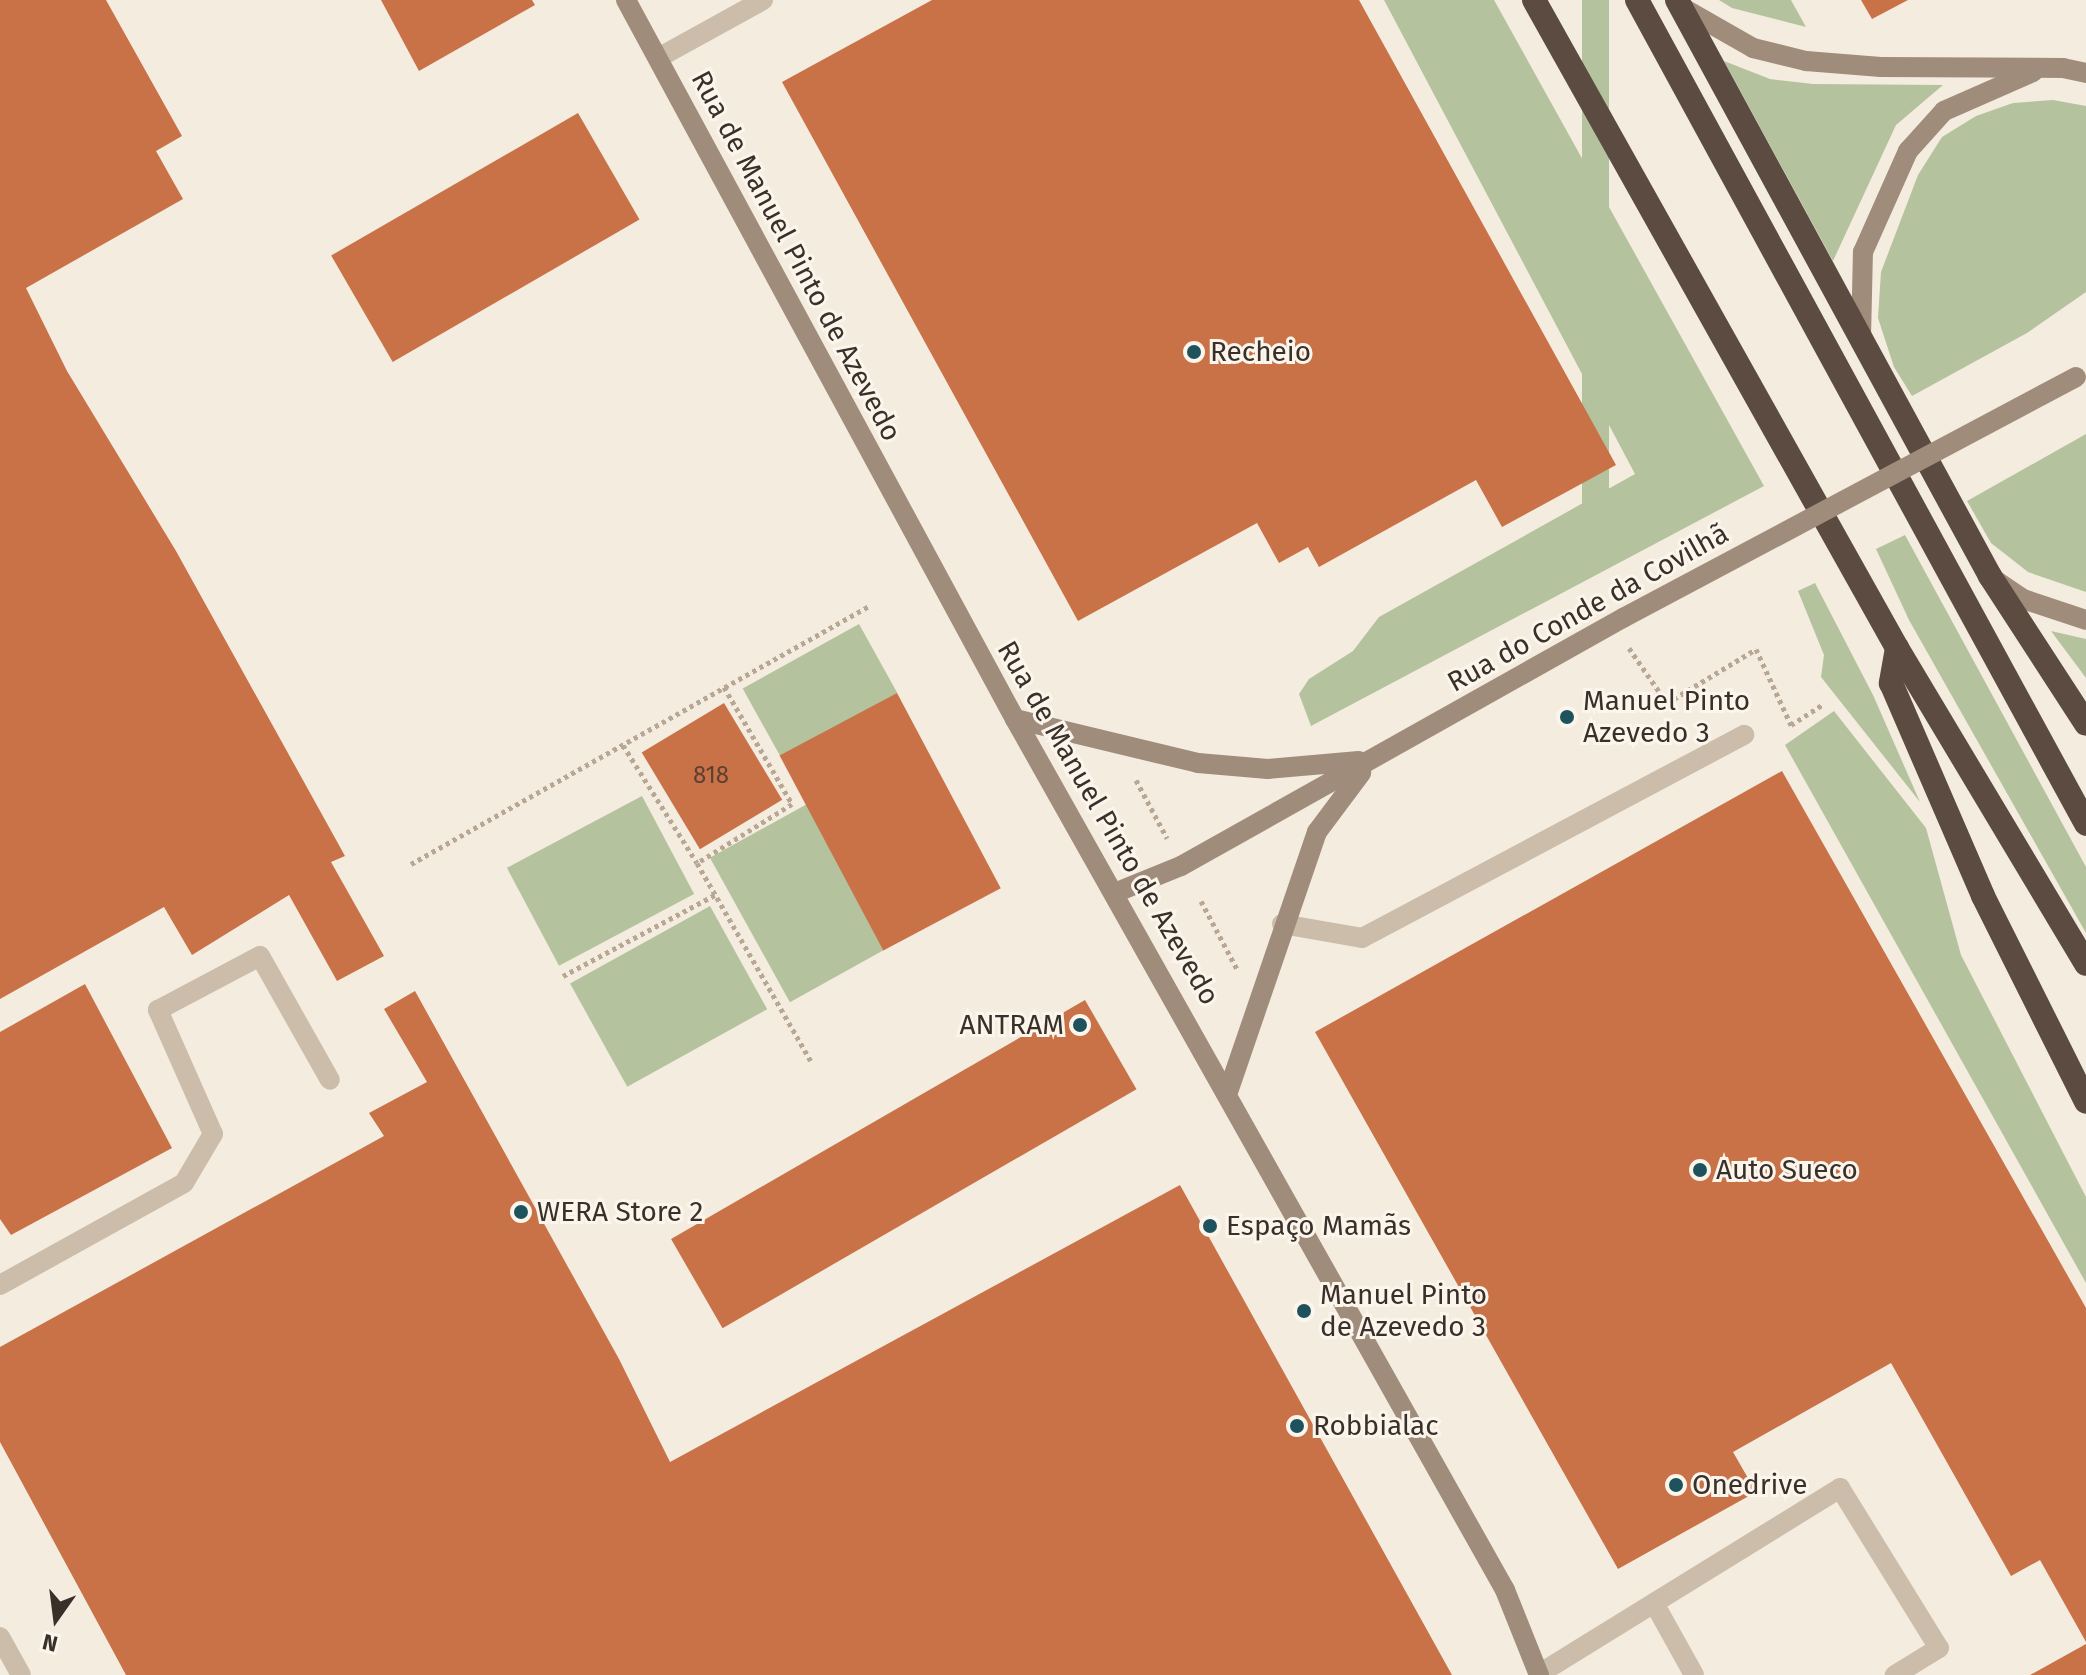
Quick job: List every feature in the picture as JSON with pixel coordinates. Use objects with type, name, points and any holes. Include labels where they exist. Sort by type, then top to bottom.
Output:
[{"type":"highway","points":[[1534,0],[1897,648],[2086,964]]},
{"type":"highway","points":[[1637,0],[2086,824]]},
{"type":"highway","points":[[1679,3],[1990,576],[2043,666],[2086,724]]},
{"type":"highway","points":[[1897,648],[1891,683],[1989,910],[2086,1102]]},
{"type":"main road","name":"Rua de Manuel Pinto de Azevedo","points":[[626,0],[1015,719],[1117,892],[1505,1590],[1540,1675]]},
{"type":"main road","points":[[1679,3],[1753,48],[1806,61],[2086,73]]},
{"type":"main road","points":[[1861,338],[1863,252],[1908,151],[1944,111],[2039,69]]},
{"type":"main road","name":"Rua do Conde da Covilhã","points":[[1117,892],[1181,866],[1618,621],[2081,374]]},
{"type":"main road","points":[[1990,576],[2023,599],[2086,620]]},
{"type":"main road","points":[[1015,719],[1198,763],[1314,768],[1375,759]]},
{"type":"main road","points":[[1228,1092],[1282,924],[1317,832],[1341,795],[1375,759]]},
{"type":"street","points":[[658,58],[763,0]]},
{"type":"street","points":[[1282,924],[1362,938],[1744,735]]},
{"type":"street","points":[[0,1285],[184,1183],[213,1134],[158,1010],[260,956],[330,1080]]},
{"type":"street","points":[[1540,1675],[1840,1488],[1939,1648],[1895,1675]]},
{"type":"street","points":[[1654,1603],[1694,1675]]},
{"type":"street","points":[[0,1637],[21,1675]]},
{"type":"path","points":[[411,864],[869,606]]},
{"type":"path","points":[[1618,621],[1667,703],[1756,649],[1791,725],[1823,704]]},
{"type":"path","points":[[697,863],[792,804],[724,687]]},
{"type":"path","points":[[623,745],[697,863],[811,1061]]},
{"type":"path","points":[[1135,778],[1167,839]]},
{"type":"path","points":[[563,976],[715,895]]},
{"type":"path","points":[[1201,901],[1242,979]]},
{"type":"green space","points":[[1384,0],[1494,0],[1764,486],[1311,726],[1299,694],[1309,679],[1353,651],[1379,617],[1635,474]]},
{"type":"green space","points":[[1582,0],[1609,0],[1609,506],[1582,506]]},
{"type":"green space","points":[[1719,0],[1791,0],[1806,27],[1732,8]]},
{"type":"green space","points":[[1724,61],[1770,79],[1813,84],[1943,85],[1896,125],[1833,261]]},
{"type":"green space","points":[[2053,100],[2086,106],[2086,292],[2027,333],[1912,396],[1894,367],[1878,318],[1881,272],[1918,175],[1942,137],[1976,116],[2013,103]]},
{"type":"green space","points":[[2086,434],[2086,592],[2028,572],[1991,543],[1967,501]]},
{"type":"green space","points":[[1905,535],[2086,867],[2086,933],[1909,620],[1876,549]]},
{"type":"green space","points":[[1815,583],[1873,695],[1920,802],[1821,677],[1824,655],[1798,591]]},
{"type":"green space","points":[[859,624],[897,693],[781,758],[743,688]]},
{"type":"green space","points":[[2051,631],[2086,639],[2086,678]]},
{"type":"green space","points":[[1834,711],[1926,828],[1961,955],[2086,1197],[2086,1283],[1785,745]]},
{"type":"green space","points":[[642,796],[694,894],[559,966],[507,868]]},
{"type":"green space","points":[[807,804],[887,948],[790,1002],[710,858]]},
{"type":"green space","points":[[710,906],[767,1009],[627,1087],[570,984]]},
{"type":"building","points":[[0,0],[106,0],[182,136],[156,151],[183,199],[26,288],[67,371],[176,551],[345,856],[331,862],[384,956],[337,981],[289,895],[192,955],[164,907],[0,999]]},
{"type":"building","points":[[381,0],[532,0],[535,5],[419,71]]},
{"type":"building","name":"Recheio","points":[[932,0],[1359,0],[1616,465],[1502,527],[1476,480],[1319,567],[1308,547],[1279,563],[1257,523],[1078,621],[782,82]]},
{"type":"building","points":[[1861,0],[1908,0],[1872,19]]},
{"type":"building","points":[[578,113],[640,220],[393,362],[331,256]]},
{"type":"building","points":[[897,693],[1001,888],[883,951],[780,755]]},
{"type":"building","points":[[724,703],[782,800],[700,849],[642,752]]},
{"type":"building","name":"Auto Sueco","points":[[1782,771],[2086,1308],[2086,1642],[2040,1560],[2011,1576],[1891,1363],[1733,1452],[1756,1492],[1618,1569],[1315,1032]]},
{"type":"building","points":[[85,984],[172,1148],[11,1235],[0,1219],[0,1032]]},
{"type":"building","points":[[415,991],[619,1359],[670,1462],[1180,1185],[1452,1675],[126,1675],[0,1442],[0,1347],[384,1136],[369,1113],[427,1082],[384,1009]]},
{"type":"building","points":[[1085,1000],[1136,1089],[723,1328],[671,1239]]},
{"type":"building","points":[[2086,1644],[2086,1675],[2030,1675]]},
{"type":"place","name":"Recheio","points":[[1194,352]]},
{"type":"place","name":"Manuel Pinto Azevedo 3","points":[[1567,717]]},
{"type":"place","name":"ANTRAM","points":[[1080,1025]]},
{"type":"place","name":"Auto Sueco","points":[[1700,1170]]},
{"type":"place","name":"WERA Store 2","points":[[521,1212]]},
{"type":"place","name":"Espaço Mamãs","points":[[1210,1226]]},
{"type":"place","name":"Manuel Pinto de Azevedo 3","points":[[1304,1311]]},
{"type":"place","name":"Robbialac","points":[[1297,1426]]},
{"type":"place","name":"Onedrive","points":[[1676,1485]]}]
